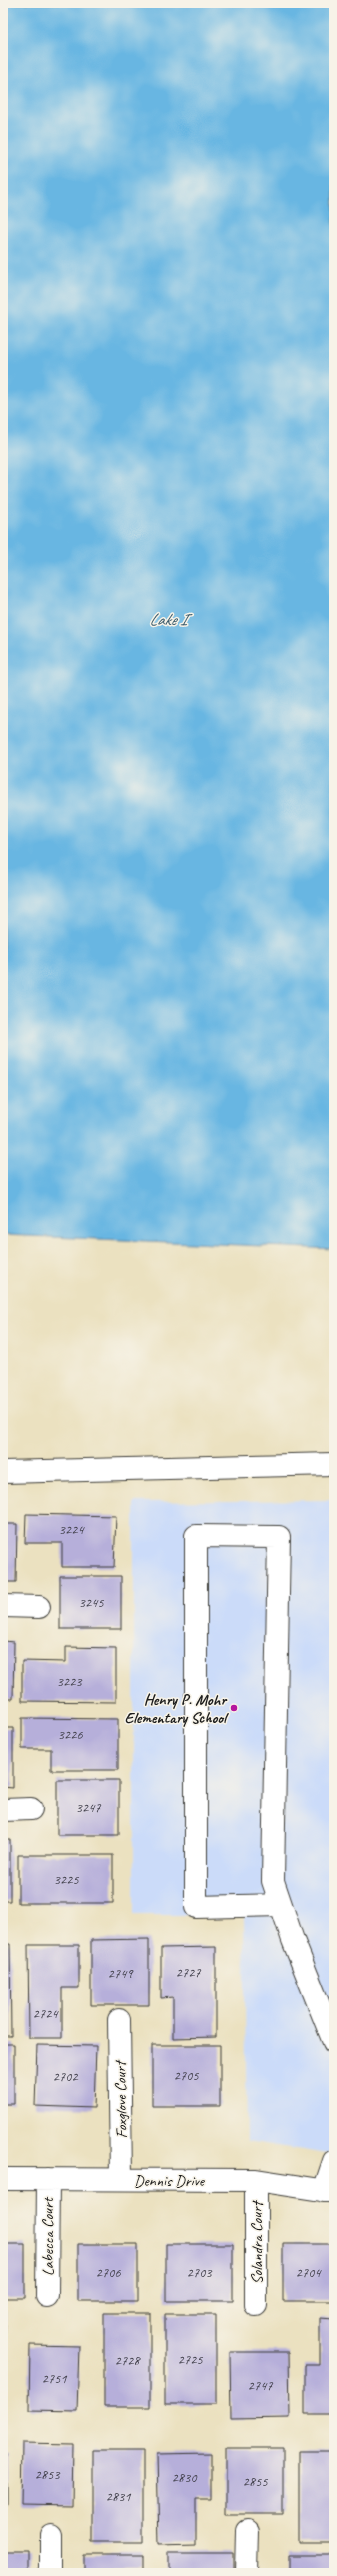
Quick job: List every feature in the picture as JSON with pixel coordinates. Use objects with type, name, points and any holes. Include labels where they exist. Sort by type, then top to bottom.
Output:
[{"type":"street","points":[[3,1472],[334,1464]]},
{"type":"street","points":[[281,1905],[196,1907],[196,1536],[279,1537],[273,1880],[293,1940],[334,2042]]},
{"type":"street","points":[[3,1606],[39,1607]]},
{"type":"street","points":[[3,1810],[31,1809]]},
{"type":"street","name":"Foxglove Court","points":[[119,2020],[121,2180]]},
{"type":"street","points":[[329,2191],[334,2161]]},
{"type":"street","name":"Dennis Drive","points":[[3,2179],[256,2180],[329,2191]]},
{"type":"street","name":"Labecca Court","points":[[47,2296],[48,2179]]},
{"type":"street","name":"Solandra Court","points":[[256,2180],[256,2305]]},
{"type":"street","points":[[246,2573],[248,2531]]},
{"type":"street","points":[[51,2536],[51,2573]]},
{"type":"shaded area","name":"Henry P. Mohr Elementary School","points":[[334,1500],[334,2155],[247,2141],[244,1915],[134,1915],[134,1502]]},
{"type":"water","name":"Lake I","points":[[3,3],[334,3],[334,1249],[3,1235]]},
{"type":"building","points":[[26,1514],[116,1516],[114,1567],[62,1567],[62,1543],[25,1543]]},
{"type":"building","points":[[3,1524],[17,1524],[16,1582],[3,1582]]},
{"type":"building","points":[[60,1576],[121,1576],[121,1629],[60,1629]]},
{"type":"building","points":[[3,1641],[14,1642],[13,1699],[3,1699]]},
{"type":"building","points":[[66,1647],[116,1648],[116,1702],[22,1701],[22,1661],[66,1662]]},
{"type":"building","points":[[22,1718],[118,1719],[118,1770],[51,1770],[51,1749],[22,1749]]},
{"type":"building","points":[[3,1728],[13,1728],[13,1788],[3,1787]]},
{"type":"building","points":[[57,1780],[119,1780],[119,1835],[57,1835]]},
{"type":"building","points":[[3,1840],[10,1840],[10,1901],[3,1901]]},
{"type":"building","points":[[18,1855],[113,1855],[113,1903],[18,1903]]},
{"type":"building","points":[[149,1939],[149,2005],[91,2005],[91,1940]]},
{"type":"building","points":[[3,1944],[10,1944],[11,2036],[3,2036]]},
{"type":"building","points":[[28,1945],[79,1945],[79,1988],[62,1988],[62,2038],[29,2038]]},
{"type":"building","points":[[216,1947],[216,2037],[173,2038],[173,1997],[161,1998],[161,1948]]},
{"type":"building","points":[[3,2044],[14,2044],[14,2104],[3,2104]]},
{"type":"building","points":[[37,2045],[96,2046],[94,2108],[35,2106]]},
{"type":"building","points":[[152,2045],[220,2045],[220,2106],[152,2106]]},
{"type":"building","points":[[3,2244],[25,2244],[25,2298],[3,2298]]},
{"type":"building","points":[[78,2244],[138,2244],[138,2301],[78,2301]]},
{"type":"building","points":[[166,2244],[233,2244],[233,2301],[166,2301]]},
{"type":"building","points":[[283,2244],[334,2244],[334,2301],[283,2301]]},
{"type":"building","points":[[3,2312],[6,2312],[4,2401],[3,2401]]},
{"type":"building","points":[[104,2313],[150,2313],[150,2407],[104,2407]]},
{"type":"building","points":[[165,2314],[216,2314],[216,2404],[165,2404]]},
{"type":"building","points":[[320,2318],[334,2319],[334,2414],[305,2414],[305,2365],[320,2365]]},
{"type":"building","points":[[30,2345],[79,2346],[77,2411],[29,2410]]},
{"type":"building","points":[[230,2352],[289,2352],[290,2418],[231,2419]]},
{"type":"building","points":[[22,2443],[73,2444],[72,2505],[21,2504]]},
{"type":"building","points":[[226,2448],[283,2448],[283,2514],[226,2514]]},
{"type":"building","points":[[93,2450],[143,2450],[143,2542],[93,2542]]},
{"type":"building","points":[[299,2451],[334,2451],[334,2543],[299,2543]]},
{"type":"building","points":[[3,2453],[6,2453],[6,2507],[3,2507]]},
{"type":"building","points":[[211,2453],[211,2500],[196,2500],[196,2544],[159,2545],[157,2454]]},
{"type":"building","points":[[3,2551],[28,2551],[28,2573],[3,2573]]},
{"type":"building","points":[[168,2553],[233,2553],[233,2573],[168,2573]]},
{"type":"building","points":[[84,2555],[143,2555],[143,2573],[84,2573]]},
{"type":"building","points":[[288,2555],[334,2555],[334,2573],[288,2573]]},
{"type":"place","name":"Henry P. Mohr Elementary School","points":[[234,1708]]}]
